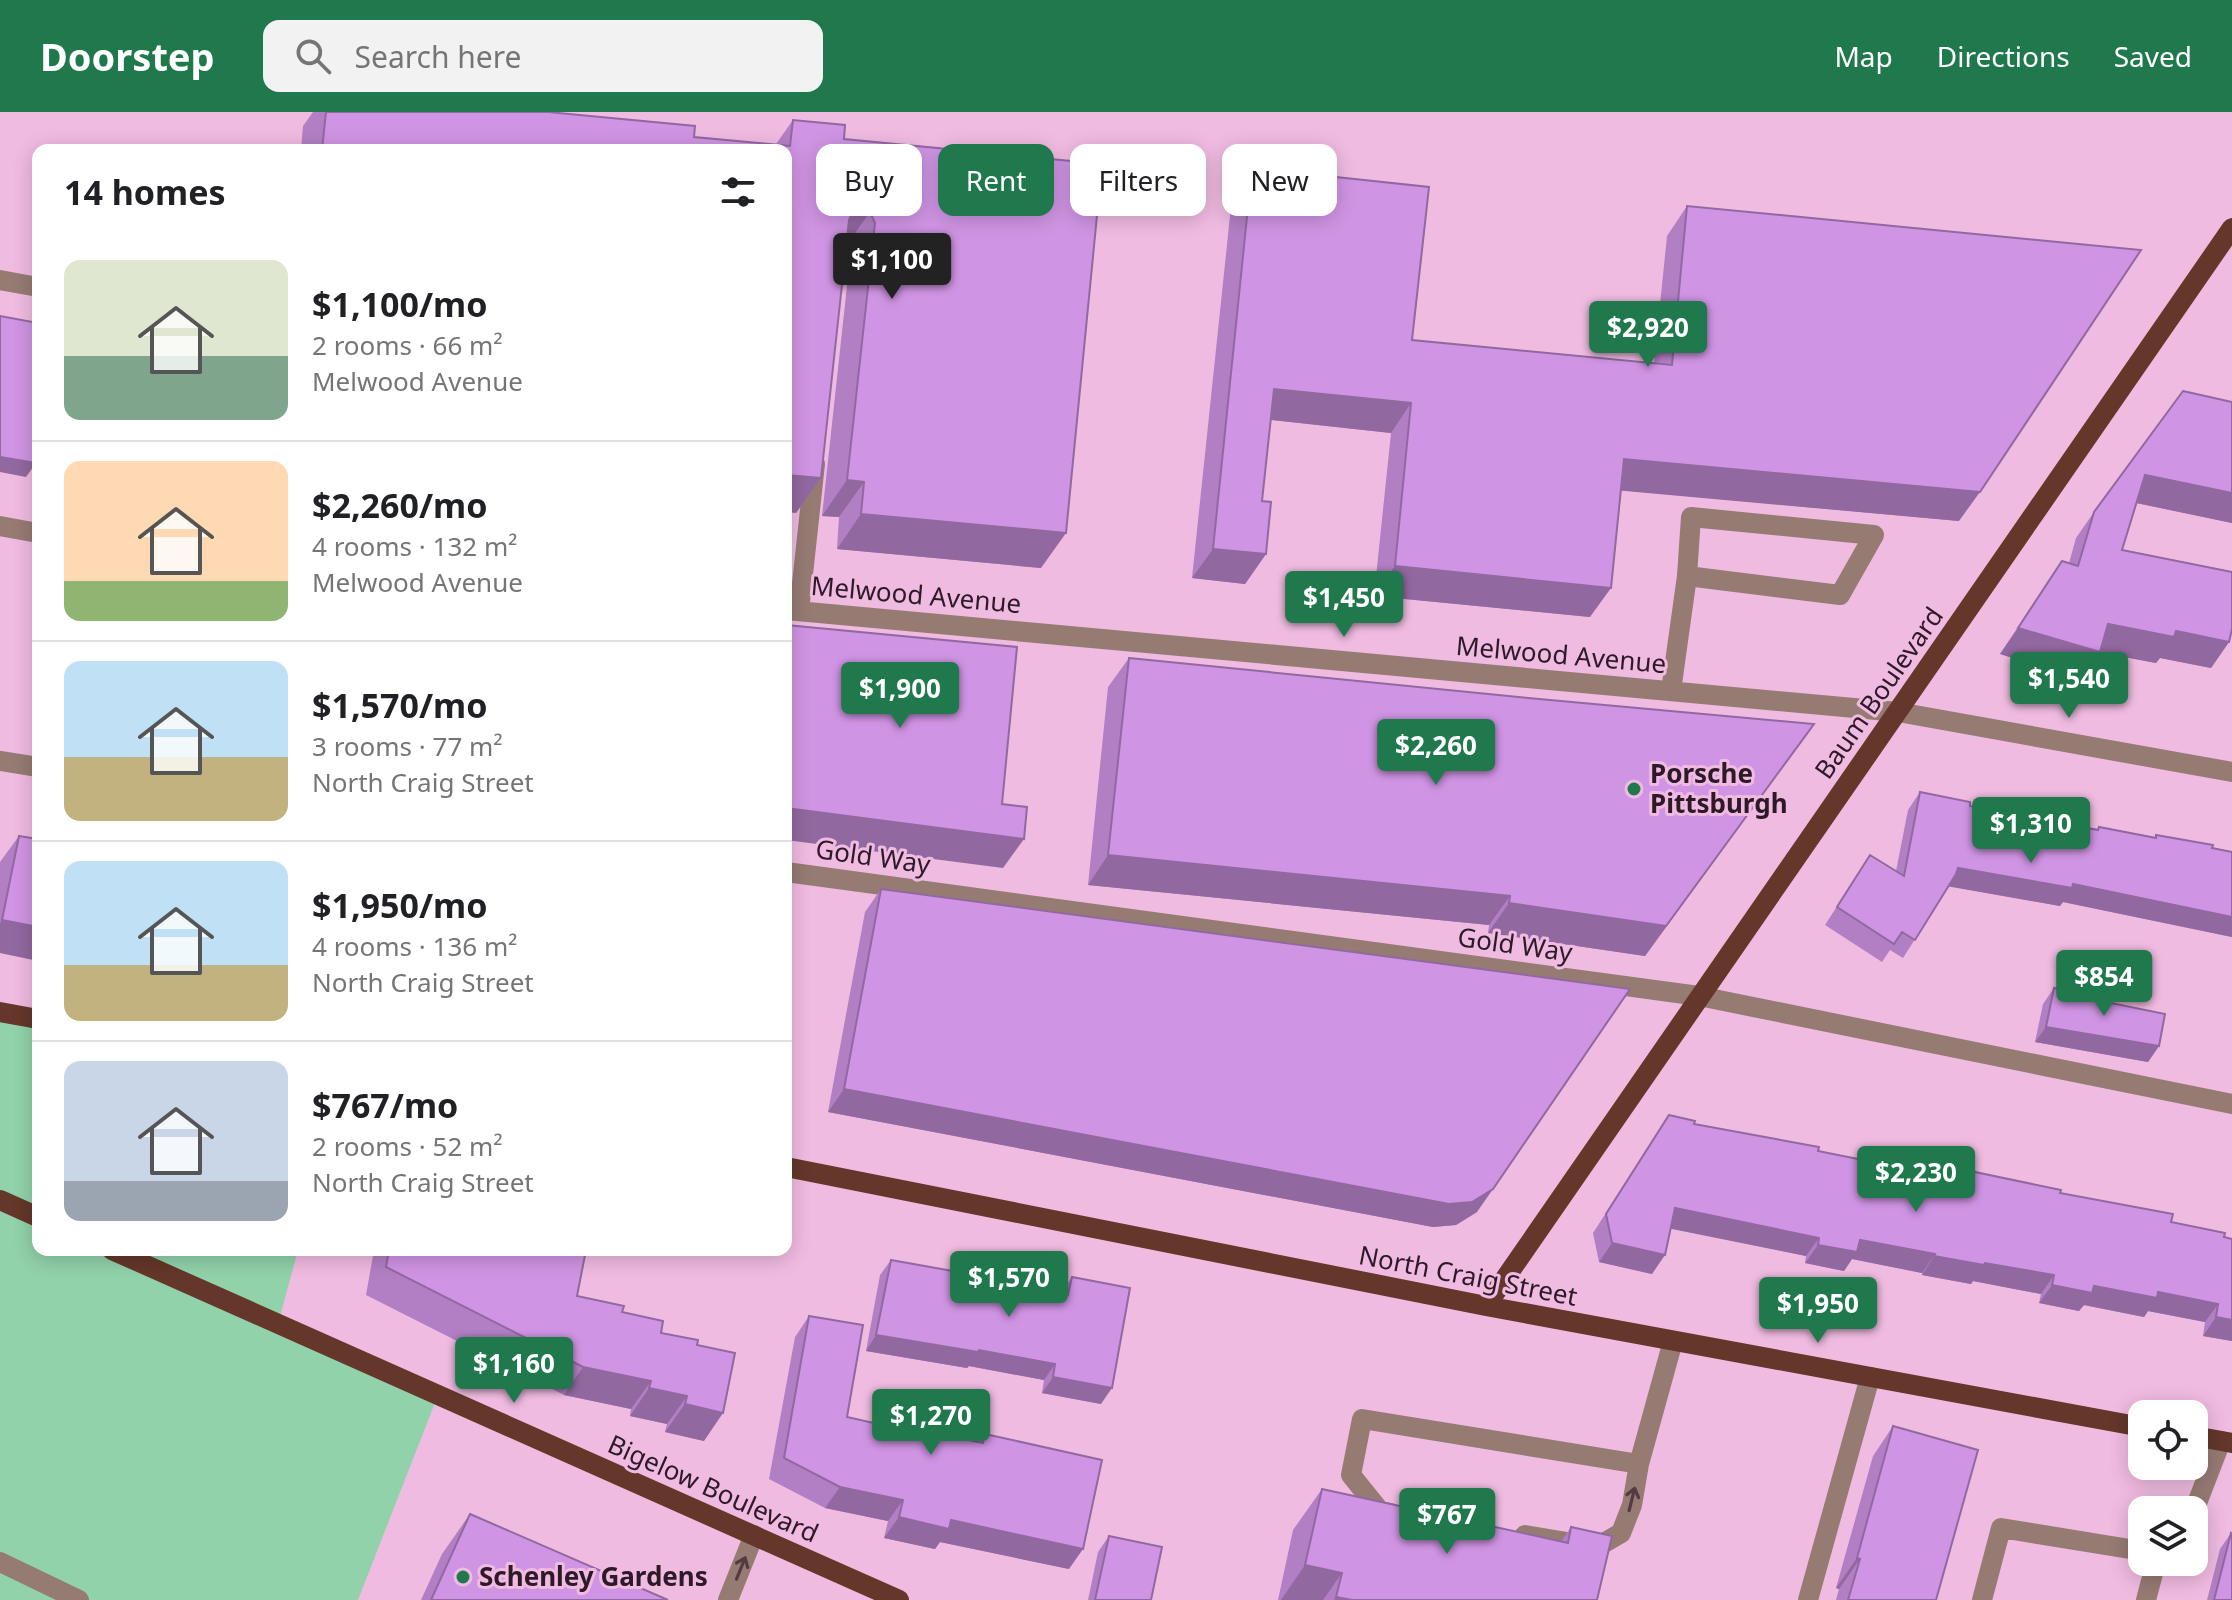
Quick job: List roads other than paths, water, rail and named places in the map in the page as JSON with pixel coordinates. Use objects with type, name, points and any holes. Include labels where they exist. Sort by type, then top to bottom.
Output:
[{"type":"main road","name":"Baum Boulevard","points":[[1486,1306],[2232,228]]},
{"type":"main road","points":[[0,1012],[32,1018]]},
{"type":"main road","name":"North Craig Street","points":[[792,1168],[1486,1306],[2128,1424]]},
{"type":"main road","points":[[0,1200],[32,1214]]},
{"type":"main road","name":"Bigelow Boulevard","points":[[126,1256],[899,1600]]},
{"type":"street","points":[[0,280],[32,286]]},
{"type":"street","points":[[793,610],[817,442]]},
{"type":"street","points":[[1671,691],[1687,576],[1691,517],[1874,535],[1840,595],[1687,576]]},
{"type":"street","points":[[0,526],[32,532]]},
{"type":"street","name":"Melwood Avenue","points":[[793,610],[1898,712],[2232,772]]},
{"type":"street","points":[[0,761],[32,766]]},
{"type":"street","name":"Gold Way","points":[[792,873],[1699,996],[2232,1104]]},
{"type":"street","points":[[1504,1532],[1597,1547],[1621,1533],[1632,1505],[1639,1464],[1673,1341]]},
{"type":"street","points":[[1808,1600],[1870,1377]]},
{"type":"street","points":[[1411,1516],[1380,1511],[1351,1475],[1362,1419],[1639,1464]]},
{"type":"street","points":[[2201,1496],[2227,1442]]},
{"type":"street","points":[[1982,1600],[2001,1528],[2128,1549]]},
{"type":"street","points":[[728,1600],[754,1535]]},
{"type":"street","points":[[0,1562],[79,1600]]},
{"type":"street","points":[[2146,1600],[2152,1576]]},
{"type":"place","name":"Porsche Pittsburgh","points":[[1634,789]]},
{"type":"place","name":"Schenley Gardens","points":[[463,1577]]}]
